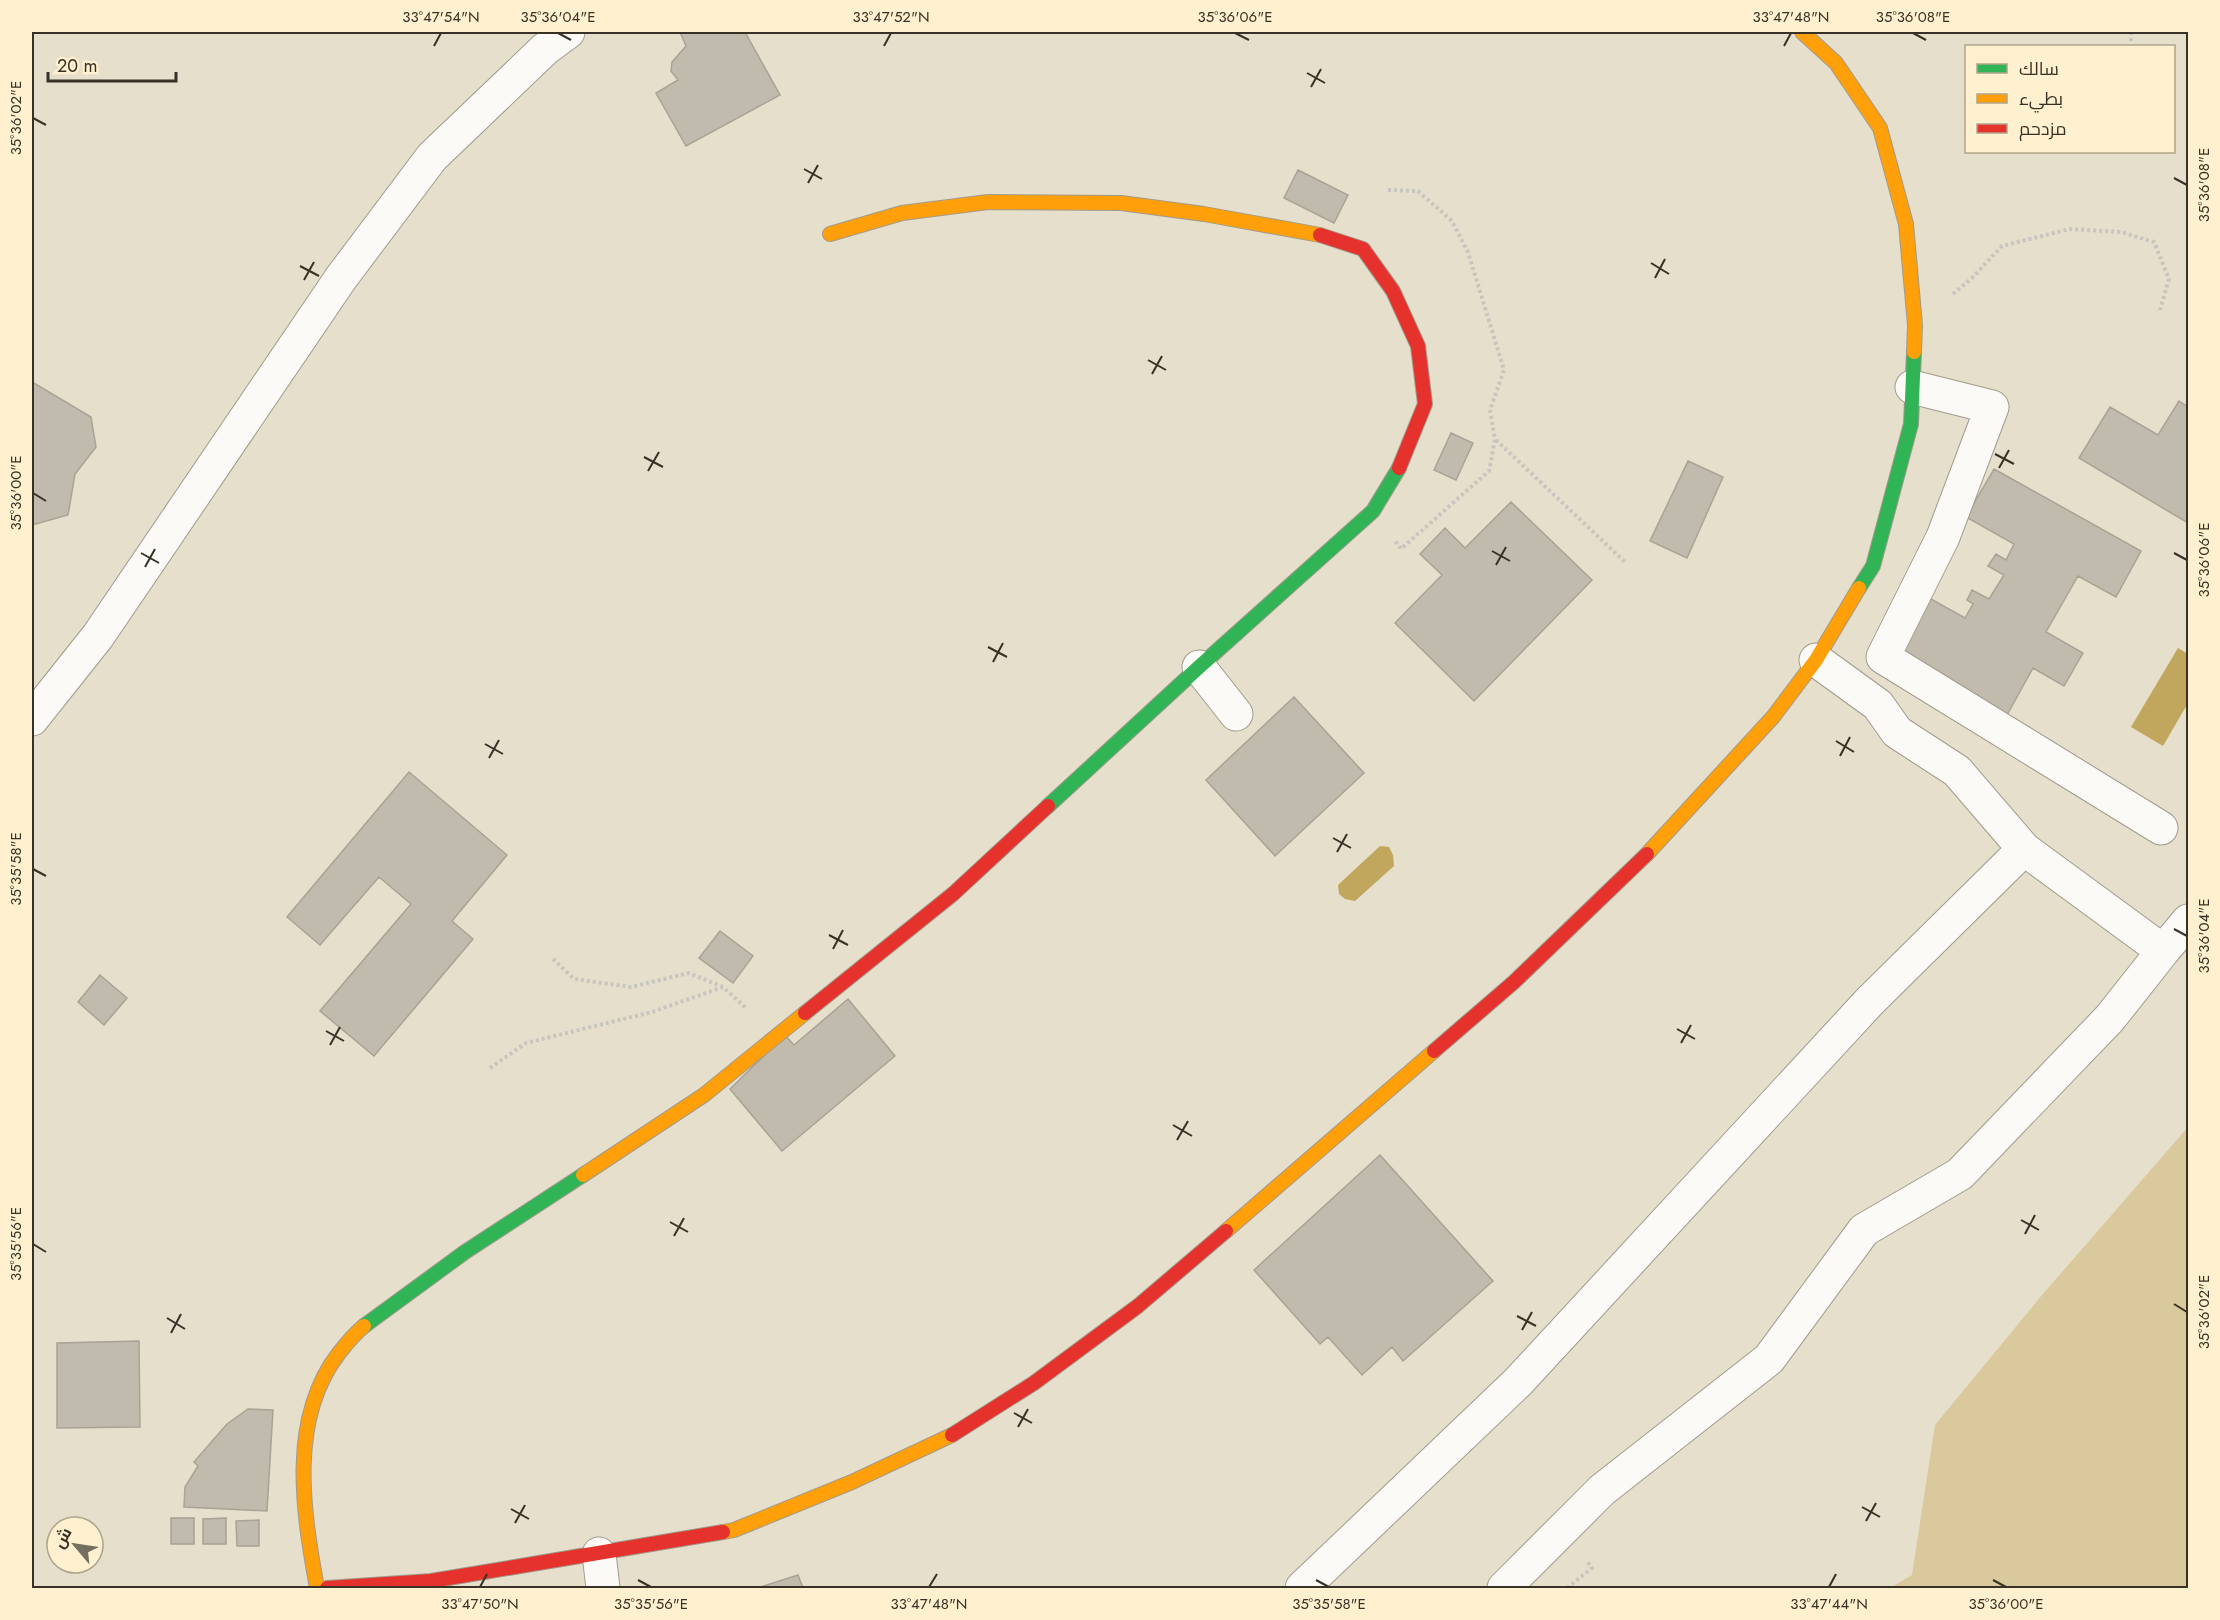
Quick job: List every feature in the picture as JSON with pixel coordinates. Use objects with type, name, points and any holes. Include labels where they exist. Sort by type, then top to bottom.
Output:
[{"type":"street","points":[[32,719],[98,636],[341,278],[432,157],[545,48],[568,32]]},
{"type":"street","points":[[327,1588],[431,1581],[734,1530],[852,1482],[942,1441],[1044,1376],[1138,1306],[1514,982],[1663,838],[1773,717],[1816,660],[1873,566],[1911,424],[1915,325],[1906,224],[1880,128],[1836,63],[1802,32]]},
{"type":"street","points":[[317,1588],[306,1530],[304,1446],[309,1414],[327,1369],[355,1333],[465,1252],[704,1095],[953,894],[1199,667],[1373,511],[1404,461],[1425,404],[1418,346],[1392,291],[1363,249],[1328,236],[1204,214],[1120,203],[988,202],[902,213],[830,234]]},
{"type":"street","points":[[1912,387],[1992,407],[1943,537],[1883,657],[2161,828]]},
{"type":"street","points":[[1816,660],[1878,705],[1897,732],[1957,771],[2024,849],[2163,951]]},
{"type":"street","points":[[1199,667],[1236,714]]},
{"type":"street","points":[[1302,1588],[1518,1382],[1870,1001],[2024,849]]},
{"type":"street","points":[[1504,1588],[1602,1490],[1769,1359],[1864,1230],[1960,1174],[2110,1018],[2188,921]]},
{"type":"street","points":[[598,1554],[603,1588]]},
{"type":"path","points":[[2131,32],[2131,41]]},
{"type":"path","points":[[1915,325],[1972,278],[2002,246],[2070,229],[2121,232],[2154,242],[2169,279],[2160,310]]},
{"type":"path","points":[[1495,439],[1626,563]]},
{"type":"path","points":[[552,959],[574,979],[631,987],[689,973],[723,987],[776,1036]]},
{"type":"path","points":[[490,1068],[526,1043],[652,1012],[723,987]]},
{"type":"shaded area","points":[[2178,648],[2188,654],[2188,703],[2163,746],[2131,727]]},
{"type":"shaded area","points":[[1380,846],[1389,847],[1393,855],[1394,866],[1355,901],[1345,899],[1339,894],[1338,885]]},
{"type":"shaded area","points":[[2188,1127],[2188,1588],[1890,1588],[1912,1575],[1935,1425],[2042,1295]]},
{"type":"building","points":[[680,32],[745,32],[780,95],[686,146],[656,93],[678,80],[671,71],[672,62],[686,46]]},
{"type":"building","points":[[1298,170],[1348,195],[1334,223],[1284,198]]},
{"type":"building","points":[[32,382],[91,417],[96,447],[75,474],[68,515],[32,525]]},
{"type":"building","points":[[2179,401],[2188,407],[2188,523],[2079,458],[2110,407],[2158,435]]},
{"type":"building","points":[[1451,433],[1473,443],[1456,480],[1434,470]]},
{"type":"building","points":[[1688,461],[1723,477],[1687,558],[1650,541]]},
{"type":"building","points":[[1994,469],[2141,551],[2116,597],[2078,576],[2046,632],[2083,653],[2064,686],[2033,668],[2007,715],[1891,650],[1922,594],[1965,618],[1973,604],[1967,600],[1972,590],[1989,599],[2004,575],[1988,566],[1996,554],[2006,560],[2014,544],[1966,517]]},
{"type":"building","points":[[1511,502],[1592,580],[1474,701],[1395,623],[1442,575],[1420,554],[1445,528],[1465,548]]},
{"type":"building","points":[[1294,697],[1364,773],[1275,856],[1206,780]]},
{"type":"building","points":[[409,772],[507,855],[452,921],[473,939],[374,1056],[320,1011],[411,904],[379,877],[320,945],[287,917]]},
{"type":"building","points":[[720,931],[753,956],[733,983],[699,958]]},
{"type":"building","points":[[100,975],[127,998],[104,1025],[78,1002]]},
{"type":"building","points":[[848,999],[895,1056],[782,1151],[730,1089],[785,1035],[794,1045]]},
{"type":"building","points":[[1380,1155],[1493,1281],[1403,1361],[1392,1347],[1362,1375],[1328,1337],[1320,1344],[1254,1270]]},
{"type":"building","points":[[139,1341],[140,1427],[57,1428],[57,1343]]},
{"type":"building","points":[[248,1409],[273,1410],[267,1511],[184,1507],[185,1487],[198,1466],[194,1462],[227,1424]]},
{"type":"building","points":[[171,1518],[194,1518],[194,1544],[171,1544]]},
{"type":"building","points":[[226,1518],[226,1544],[203,1544],[203,1519]]},
{"type":"building","points":[[259,1520],[259,1546],[237,1546],[236,1521]]},
{"type":"building","points":[[798,1575],[803,1588],[757,1588]]},
{"type":"traffic: fast","points":[[1859,588],[1873,566],[1911,424],[1914,352]]},
{"type":"traffic: fast","points":[[1048,806],[1373,511],[1399,468]]},
{"type":"traffic: fast","points":[[364,1326],[465,1252],[583,1175]]},
{"type":"traffic: slow","points":[[1802,32],[1836,63],[1880,128],[1906,224],[1915,325],[1914,352]]},
{"type":"traffic: slow","points":[[830,234],[902,213],[988,202],[1121,203],[1204,214],[1320,235]]},
{"type":"traffic: slow","points":[[1647,854],[1773,717],[1816,660],[1859,588]]},
{"type":"traffic: slow","points":[[583,1175],[704,1095],[805,1013]]},
{"type":"traffic: slow","points":[[1226,1231],[1434,1051]]},
{"type":"traffic: slow","points":[[317,1588],[304,1497],[306,1436],[312,1407],[323,1379],[339,1353],[364,1326]]},
{"type":"traffic: slow","points":[[723,1532],[734,1530],[852,1482],[952,1435]]},
{"type":"traffic: jam","points":[[1320,235],[1363,249],[1393,291],[1418,346],[1425,404],[1399,468]]},
{"type":"traffic: jam","points":[[805,1013],[953,894],[1048,806]]},
{"type":"traffic: jam","points":[[1434,1051],[1514,982],[1647,854]]},
{"type":"traffic: jam","points":[[952,1435],[1034,1383],[1138,1306],[1226,1231]]},
{"type":"traffic: jam","points":[[327,1588],[431,1581],[723,1532]]}]
